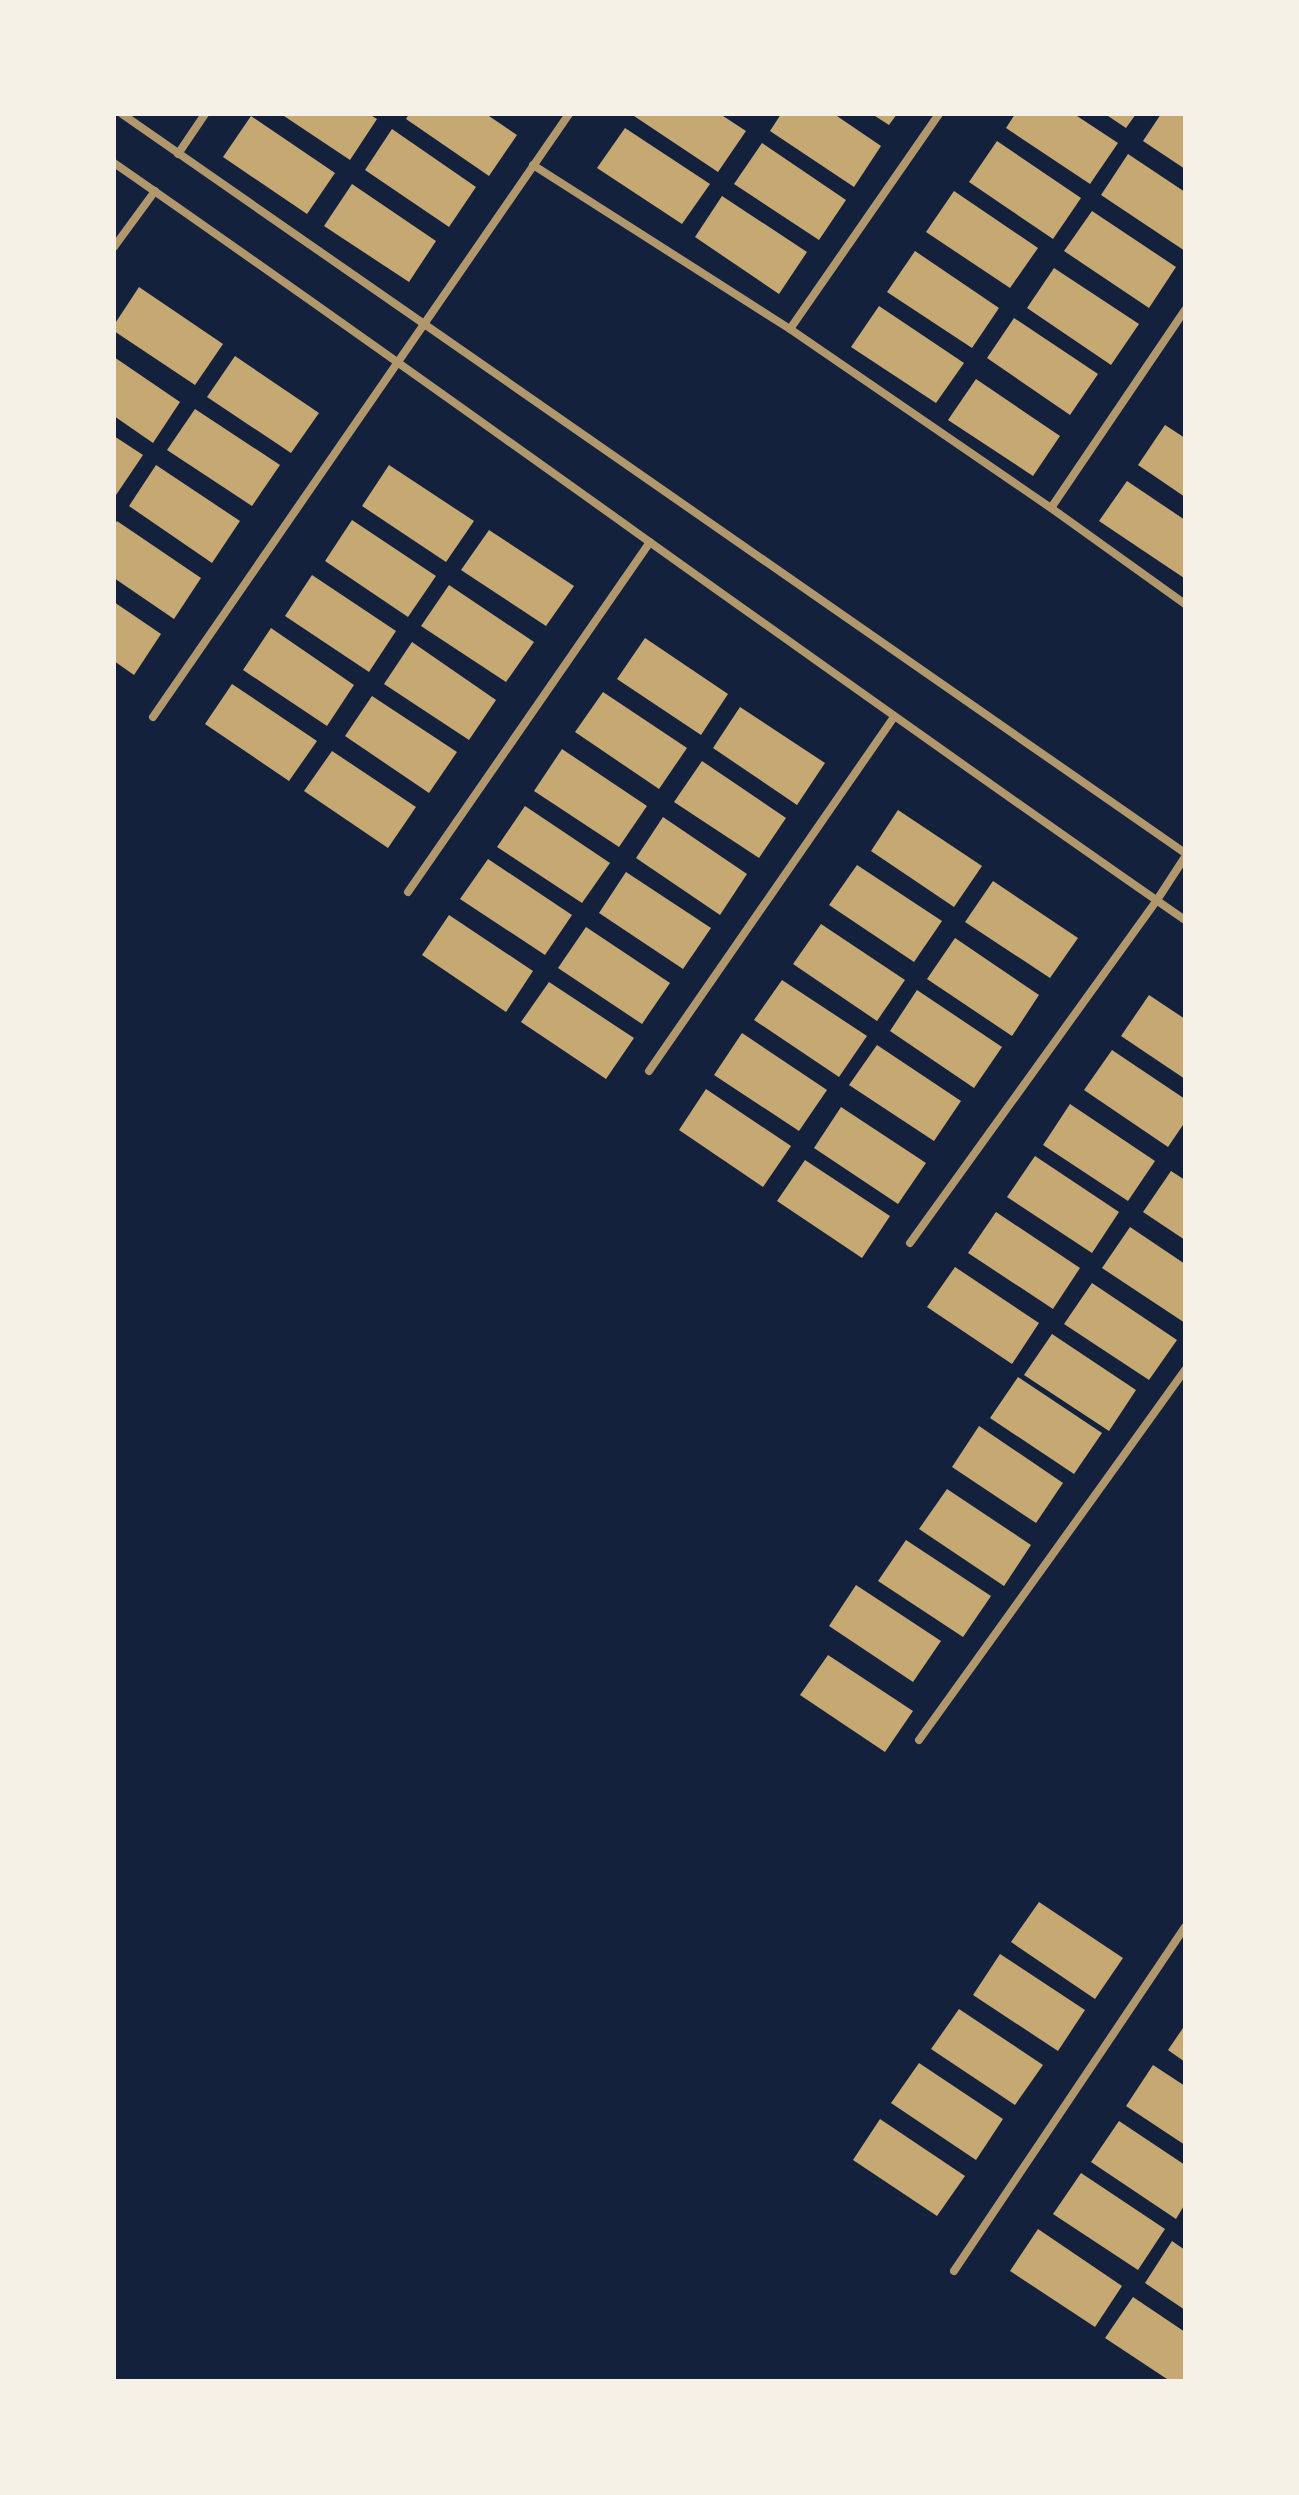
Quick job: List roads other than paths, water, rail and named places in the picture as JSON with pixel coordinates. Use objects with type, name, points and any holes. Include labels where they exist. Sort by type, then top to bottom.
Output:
[{"type":"street","points":[[122,114],[1185,855],[1157,900],[910,1243]]},
{"type":"street","points":[[178,154],[205,114]]},
{"type":"street","points":[[153,717],[569,114]]},
{"type":"street","points":[[790,329],[939,114]]},
{"type":"street","points":[[114,163],[1185,920]]},
{"type":"street","points":[[533,165],[790,329],[1185,604]]},
{"type":"street","points":[[114,247],[155,191]]},
{"type":"street","points":[[1051,508],[1185,310]]},
{"type":"street","points":[[408,892],[650,542]]},
{"type":"street","points":[[649,1071],[894,717]]},
{"type":"street","points":[[919,1740],[1185,1370]]},
{"type":"street","points":[[954,2271],[1185,1928]]}]
